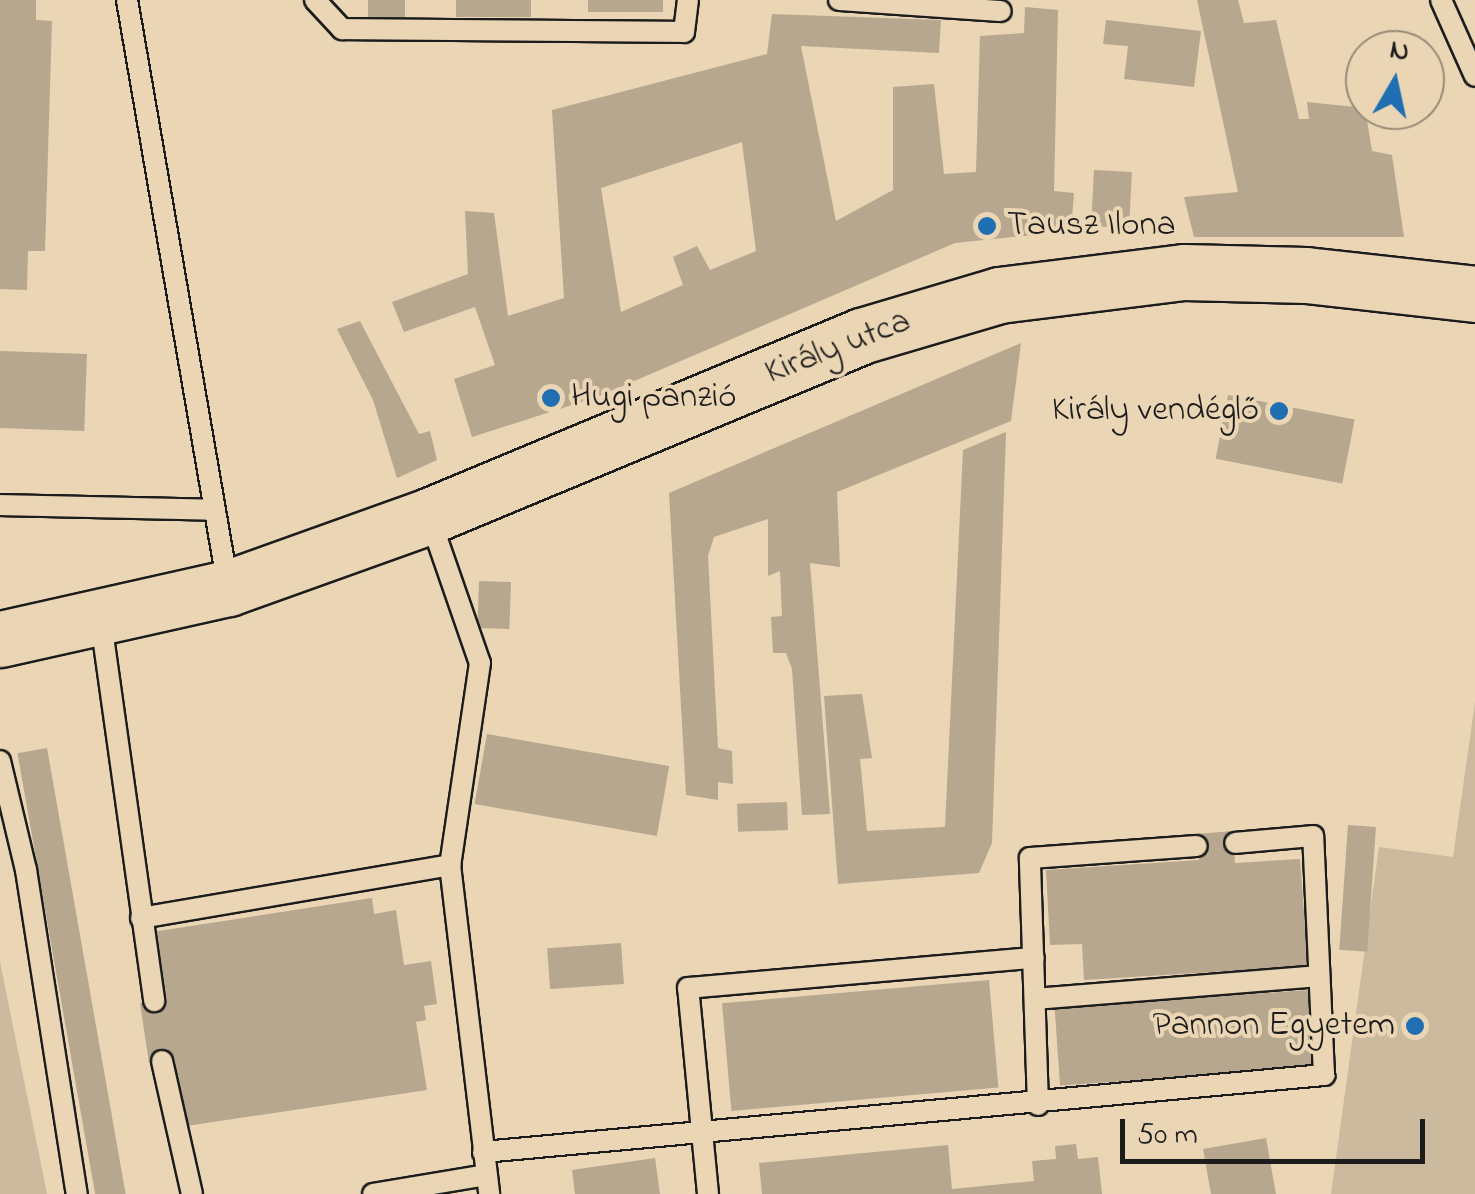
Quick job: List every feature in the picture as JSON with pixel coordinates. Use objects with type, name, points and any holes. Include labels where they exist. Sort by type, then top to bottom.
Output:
[{"type":"main road","name":"Király utca","points":[[0,639],[101,622],[228,588],[429,516],[861,336],[999,294],[1184,272],[1475,294]]},
{"type":"lane","points":[[127,0],[228,588]]},
{"type":"lane","points":[[315,0],[342,29],[684,32],[688,0]]},
{"type":"lane","points":[[839,0],[1001,11]]},
{"type":"lane","points":[[1441,0],[1475,76]]},
{"type":"lane","points":[[0,505],[215,510]]},
{"type":"lane","points":[[373,1194],[488,1184],[450,866],[480,662],[429,516]]},
{"type":"lane","points":[[101,622],[154,1001]]},
{"type":"lane","points":[[0,762],[26,870],[77,1194]]},
{"type":"lane","points":[[483,1152],[1038,1105],[1324,1075],[1313,836],[1235,843]]},
{"type":"lane","points":[[1038,1105],[1030,858],[1197,846]]},
{"type":"lane","points":[[141,918],[450,866]]},
{"type":"lane","points":[[708,1194],[688,988],[1034,958]]},
{"type":"lane","points":[[1035,999],[1319,976]]},
{"type":"lane","points":[[162,1061],[192,1194]]},
{"type":"shaded area","name":"Pannon Egyetem","points":[[1475,702],[1475,1194],[1331,1194],[1379,847],[1453,857]]},
{"type":"shaded area","points":[[0,962],[47,1194],[0,1194]]},
{"type":"building","points":[[0,0],[36,0],[36,20],[52,21],[45,251],[28,251],[27,290],[0,289]]},
{"type":"building","points":[[368,0],[405,0],[405,17],[368,17]]},
{"type":"building","points":[[456,0],[531,0],[531,17],[456,17]]},
{"type":"building","points":[[588,0],[663,0],[663,12],[588,12]]},
{"type":"building","points":[[1197,0],[1238,0],[1244,23],[1276,20],[1299,119],[1309,119],[1307,102],[1345,106],[1345,130],[1369,130],[1372,151],[1392,155],[1404,237],[1194,237],[1184,197],[1238,192]]},
{"type":"building","points":[[1025,7],[1058,10],[1054,191],[1074,193],[1071,231],[955,243],[597,397],[472,437],[454,379],[495,365],[475,307],[404,332],[392,302],[468,274],[465,211],[494,213],[508,316],[564,298],[552,110],[767,54],[772,14],[941,20],[939,53],[801,46],[836,221],[893,190],[893,87],[934,84],[944,174],[976,172],[980,36],[1024,33]],"holes":[[[742,142],[756,251],[710,270],[697,246],[673,257],[683,285],[621,312],[601,188]]]},
{"type":"building","points":[[1106,20],[1201,31],[1194,87],[1124,79],[1128,46],[1103,44]]},
{"type":"building","points":[[1094,170],[1132,172],[1129,228],[1091,226]]},
{"type":"building","points":[[360,321],[419,434],[430,431],[437,460],[397,478],[373,400],[337,329]]},
{"type":"building","points":[[1021,343],[1011,421],[837,492],[840,567],[810,563],[830,814],[802,815],[792,669],[786,653],[773,653],[771,617],[782,616],[780,571],[768,576],[768,519],[714,537],[708,556],[718,748],[732,751],[733,784],[718,782],[718,800],[686,795],[669,493]]},
{"type":"building","points":[[0,351],[87,354],[84,431],[0,428]]},
{"type":"building","points":[[1228,395],[1355,420],[1342,483],[1216,459]]},
{"type":"building","points":[[1006,432],[992,843],[979,873],[838,884],[824,696],[862,694],[872,758],[860,759],[867,831],[945,827],[963,450]]},
{"type":"building","points":[[479,581],[511,582],[509,629],[477,628]]},
{"type":"building","points":[[487,734],[669,766],[657,836],[475,804]]},
{"type":"building","points":[[47,748],[126,1194],[95,1194],[17,753]]},
{"type":"building","points":[[787,802],[788,830],[738,832],[737,804]]},
{"type":"building","points":[[1348,825],[1376,827],[1367,952],[1339,950]]},
{"type":"building","points":[[1233,831],[1235,863],[1300,859],[1308,966],[1084,980],[1082,944],[1050,945],[1046,870],[1199,860],[1197,834]]},
{"type":"building","points":[[372,898],[374,914],[396,910],[404,965],[431,961],[437,1004],[424,1006],[426,1020],[416,1022],[427,1090],[180,1127],[170,1060],[149,1063],[140,1003],[163,1000],[152,932]]},
{"type":"building","points":[[621,943],[624,984],[550,989],[547,948]]},
{"type":"building","points":[[989,980],[998,1088],[731,1111],[722,1003]]},
{"type":"building","points":[[1309,990],[1314,1068],[1060,1086],[1055,1008]]},
{"type":"building","points":[[1266,1138],[1276,1194],[1211,1194],[1203,1149]]},
{"type":"building","points":[[1076,1144],[1078,1159],[1098,1157],[1102,1194],[762,1194],[759,1163],[948,1145],[952,1189],[1034,1181],[1032,1161],[1056,1159],[1055,1146]]},
{"type":"building","points":[[655,1158],[660,1194],[575,1194],[572,1170]]},
{"type":"place","name":"Tausz Ilona","points":[[987,226]]},
{"type":"place","name":"Hugi panzió","points":[[551,398]]},
{"type":"place","name":"Király vendéglő","points":[[1279,411]]},
{"type":"place","name":"Pannon Egyetem","points":[[1415,1026]]}]
